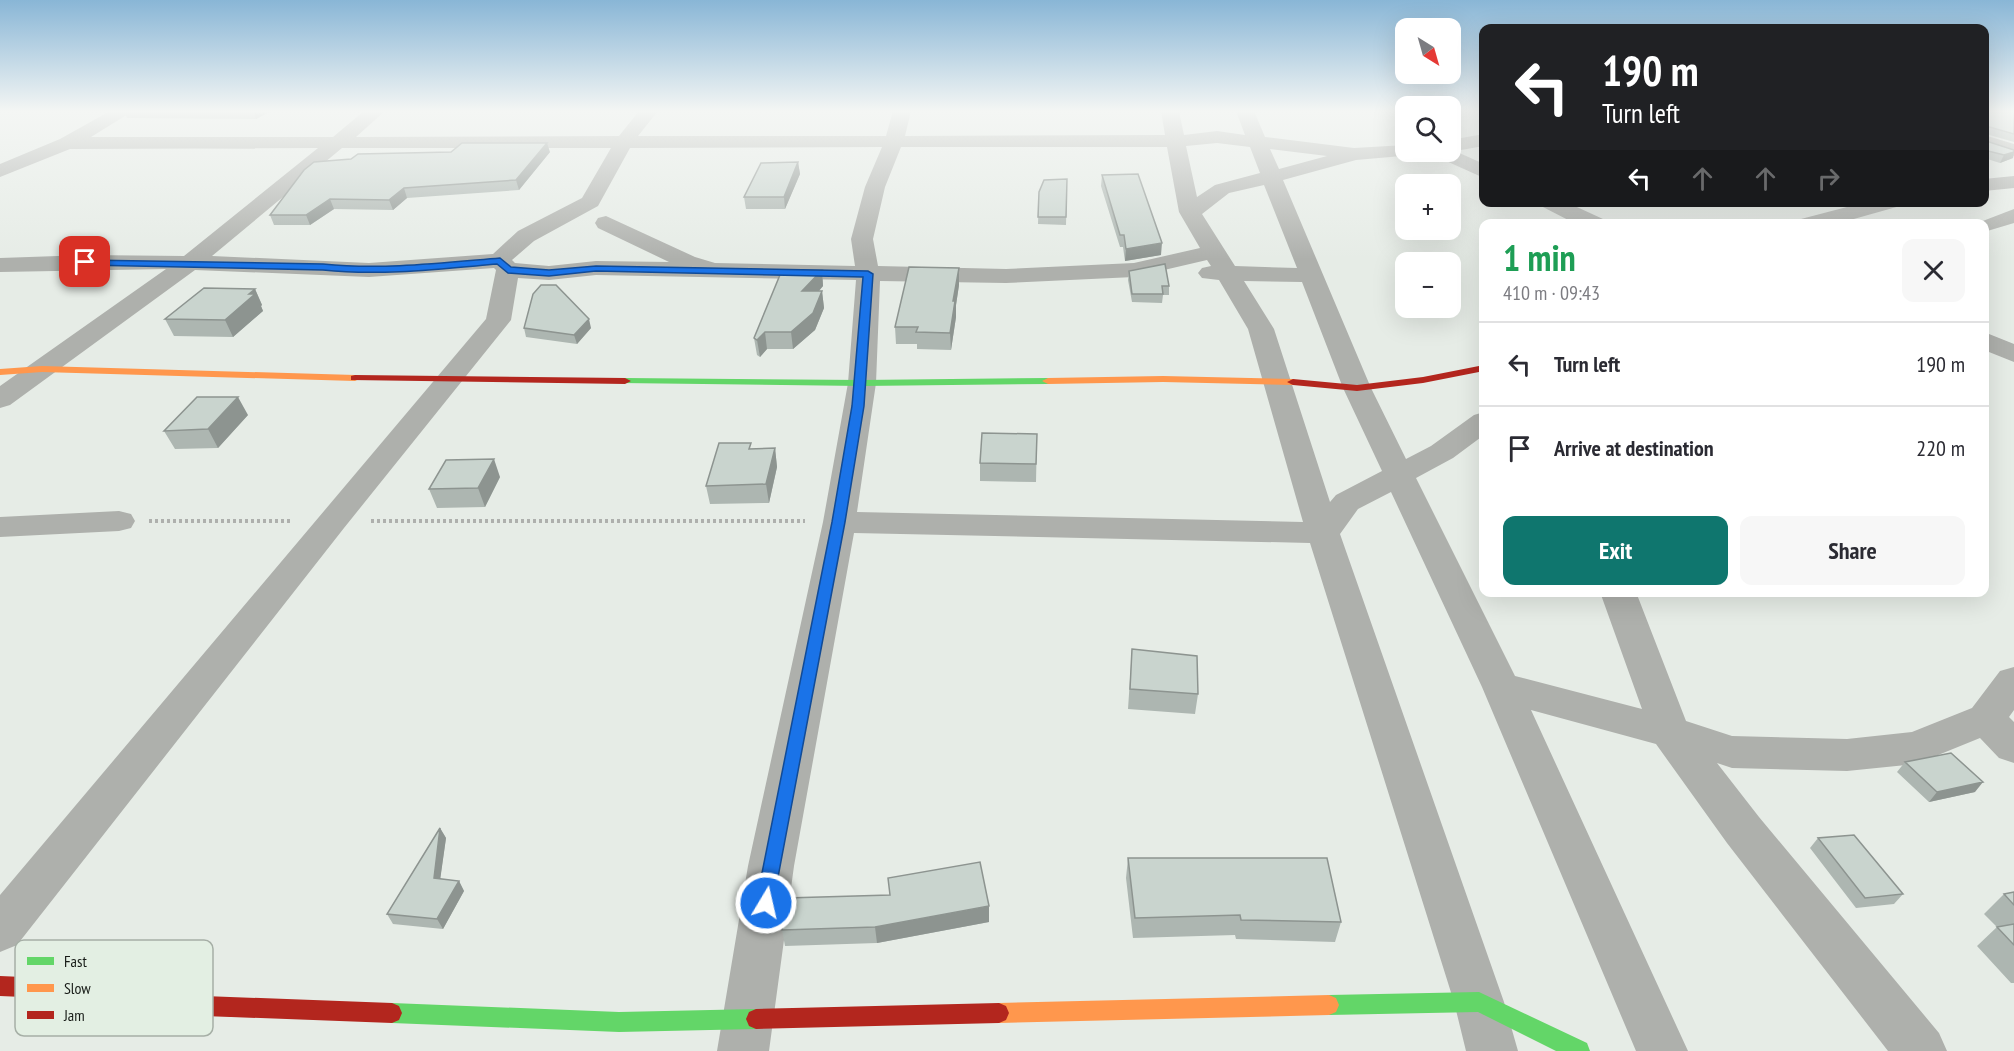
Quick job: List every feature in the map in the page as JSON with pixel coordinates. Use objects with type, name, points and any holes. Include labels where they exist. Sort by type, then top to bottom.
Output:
[{"type":"street","points":[[0,171],[25,160]]},
{"type":"street","points":[[0,399],[187,265],[314,160]]},
{"type":"street","points":[[498,320],[504,265],[502,255],[527,235],[591,202],[613,160]]},
{"type":"street","points":[[747,1035],[771,866],[839,522],[862,383],[868,274],[862,239],[875,187],[885,160]]},
{"type":"street","points":[[1180,160],[1190,212],[1212,252],[1261,329],[1323,533],[1479,1002],[1492,1051]]},
{"type":"street","points":[[1266,160],[1357,388],[1501,687],[1662,1051]]},
{"type":"street","points":[[1190,212],[1222,189],[1272,175],[1312,168],[1336,160]]},
{"type":"street","points":[[1461,161],[1479,170]]},
{"type":"street","points":[[1989,184],[2014,182]]},
{"type":"street","points":[[591,202],[606,223],[687,262],[713,270]]},
{"type":"street","points":[[1559,207],[1584,219]]},
{"type":"street","points":[[1822,219],[1852,207]]},
{"type":"street","points":[[1989,224],[2014,216]]},
{"type":"street","points":[[596,268],[593,250],[606,223]]},
{"type":"street","points":[[1134,270],[1212,252]]},
{"type":"street","points":[[0,265],[85,262],[323,267],[350,270],[504,265],[549,273],[596,268],[1006,276],[1134,270],[1310,275]]},
{"type":"street","points":[[0,930],[447,380],[498,320],[549,273]]},
{"type":"street","points":[[1989,342],[2014,354]]},
{"type":"street","points":[[0,372],[42,369],[447,380],[862,383],[1163,379],[1277,381],[1357,388],[1423,380],[1479,369]]},
{"type":"street","points":[[1323,533],[1347,502],[1442,452],[1479,425]]},
{"type":"street","points":[[0,527],[119,521]]},
{"type":"street","points":[[839,522],[1323,533]]},
{"type":"street","points":[[1620,597],[1670,732],[1750,838],[1921,1051]]},
{"type":"street","points":[[1501,687],[1670,732],[1732,752],[1847,755],[1916,748],[1986,719],[2014,681]]},
{"type":"street","points":[[1986,719],[2014,747]]},
{"type":"street","points":[[213,1006],[619,1022],[747,1035],[1479,1002],[1579,1051]]},
{"type":"path","points":[[119,521],[839,522]]},
{"type":"building","points":[[533,160],[516,180],[404,188],[389,200],[330,199],[306,215],[270,215],[304,170],[314,162]]},
{"type":"building","points":[[798,162],[784,197],[744,197],[761,163]]},
{"type":"building","points":[[1138,174],[1162,243],[1126,249],[1124,235],[1120,235],[1102,175]]},
{"type":"building","points":[[1067,179],[1066,217],[1038,217],[1039,192],[1044,180]]},
{"type":"building","points":[[1165,264],[1169,286],[1162,286],[1163,294],[1132,294],[1129,271]]},
{"type":"building","points":[[909,267],[959,268],[950,333],[916,332],[918,327],[895,327]]},
{"type":"building","points":[[782,270],[822,270],[802,291],[822,291],[813,313],[791,332],[765,332],[757,340],[754,338]]},
{"type":"building","points":[[541,285],[556,285],[589,319],[574,335],[524,328],[533,294]]},
{"type":"building","points":[[204,288],[255,289],[249,294],[255,294],[225,320],[165,319]]},
{"type":"building","points":[[197,397],[238,397],[208,429],[164,431]]},
{"type":"building","points":[[982,433],[1037,434],[1036,464],[980,463]]},
{"type":"building","points":[[719,443],[751,443],[749,449],[775,448],[766,484],[706,486]]},
{"type":"building","points":[[494,459],[478,488],[429,489],[446,460]]},
{"type":"building","points":[[1132,649],[1197,656],[1198,694],[1130,689]]},
{"type":"building","points":[[1951,753],[1983,782],[1937,792],[1905,762]]},
{"type":"building","points":[[440,828],[434,878],[459,881],[437,919],[387,914]]},
{"type":"building","points":[[1854,835],[1903,894],[1865,898],[1818,838]]},
{"type":"building","points":[[1128,858],[1327,858],[1341,922],[1241,920],[1240,915],[1135,918]]},
{"type":"building","points":[[980,862],[989,906],[875,927],[782,930],[786,898],[890,895],[888,878]]},
{"type":"building","points":[[2014,892],[2014,905],[2004,894]]},
{"type":"building","points":[[2014,924],[2014,945],[1997,927]]},
{"type":"traffic: fast","points":[[625,381],[862,383],[1048,381]]},
{"type":"traffic: fast","points":[[1329,1005],[1479,1002],[1579,1051]]},
{"type":"traffic: fast","points":[[392,1013],[619,1022],[756,1019]]},
{"type":"traffic: slow","points":[[0,372],[42,369],[355,378]]},
{"type":"traffic: slow","points":[[1048,381],[1163,379],[1293,382]]},
{"type":"traffic: slow","points":[[999,1013],[1329,1005]]},
{"type":"traffic: jam","points":[[1293,382],[1357,388],[1423,380],[1479,369]]},
{"type":"traffic: jam","points":[[355,378],[625,381]]},
{"type":"traffic: jam","points":[[0,986],[15,987]]},
{"type":"traffic: jam","points":[[213,1006],[392,1013]]},
{"type":"traffic: jam","points":[[756,1019],[999,1013]]},
{"type":"route","points":[[85,262],[323,267],[350,270],[424,268],[500,260],[508,270],[549,273],[596,268],[868,274],[862,383],[839,522],[771,866],[766,903]]}]
